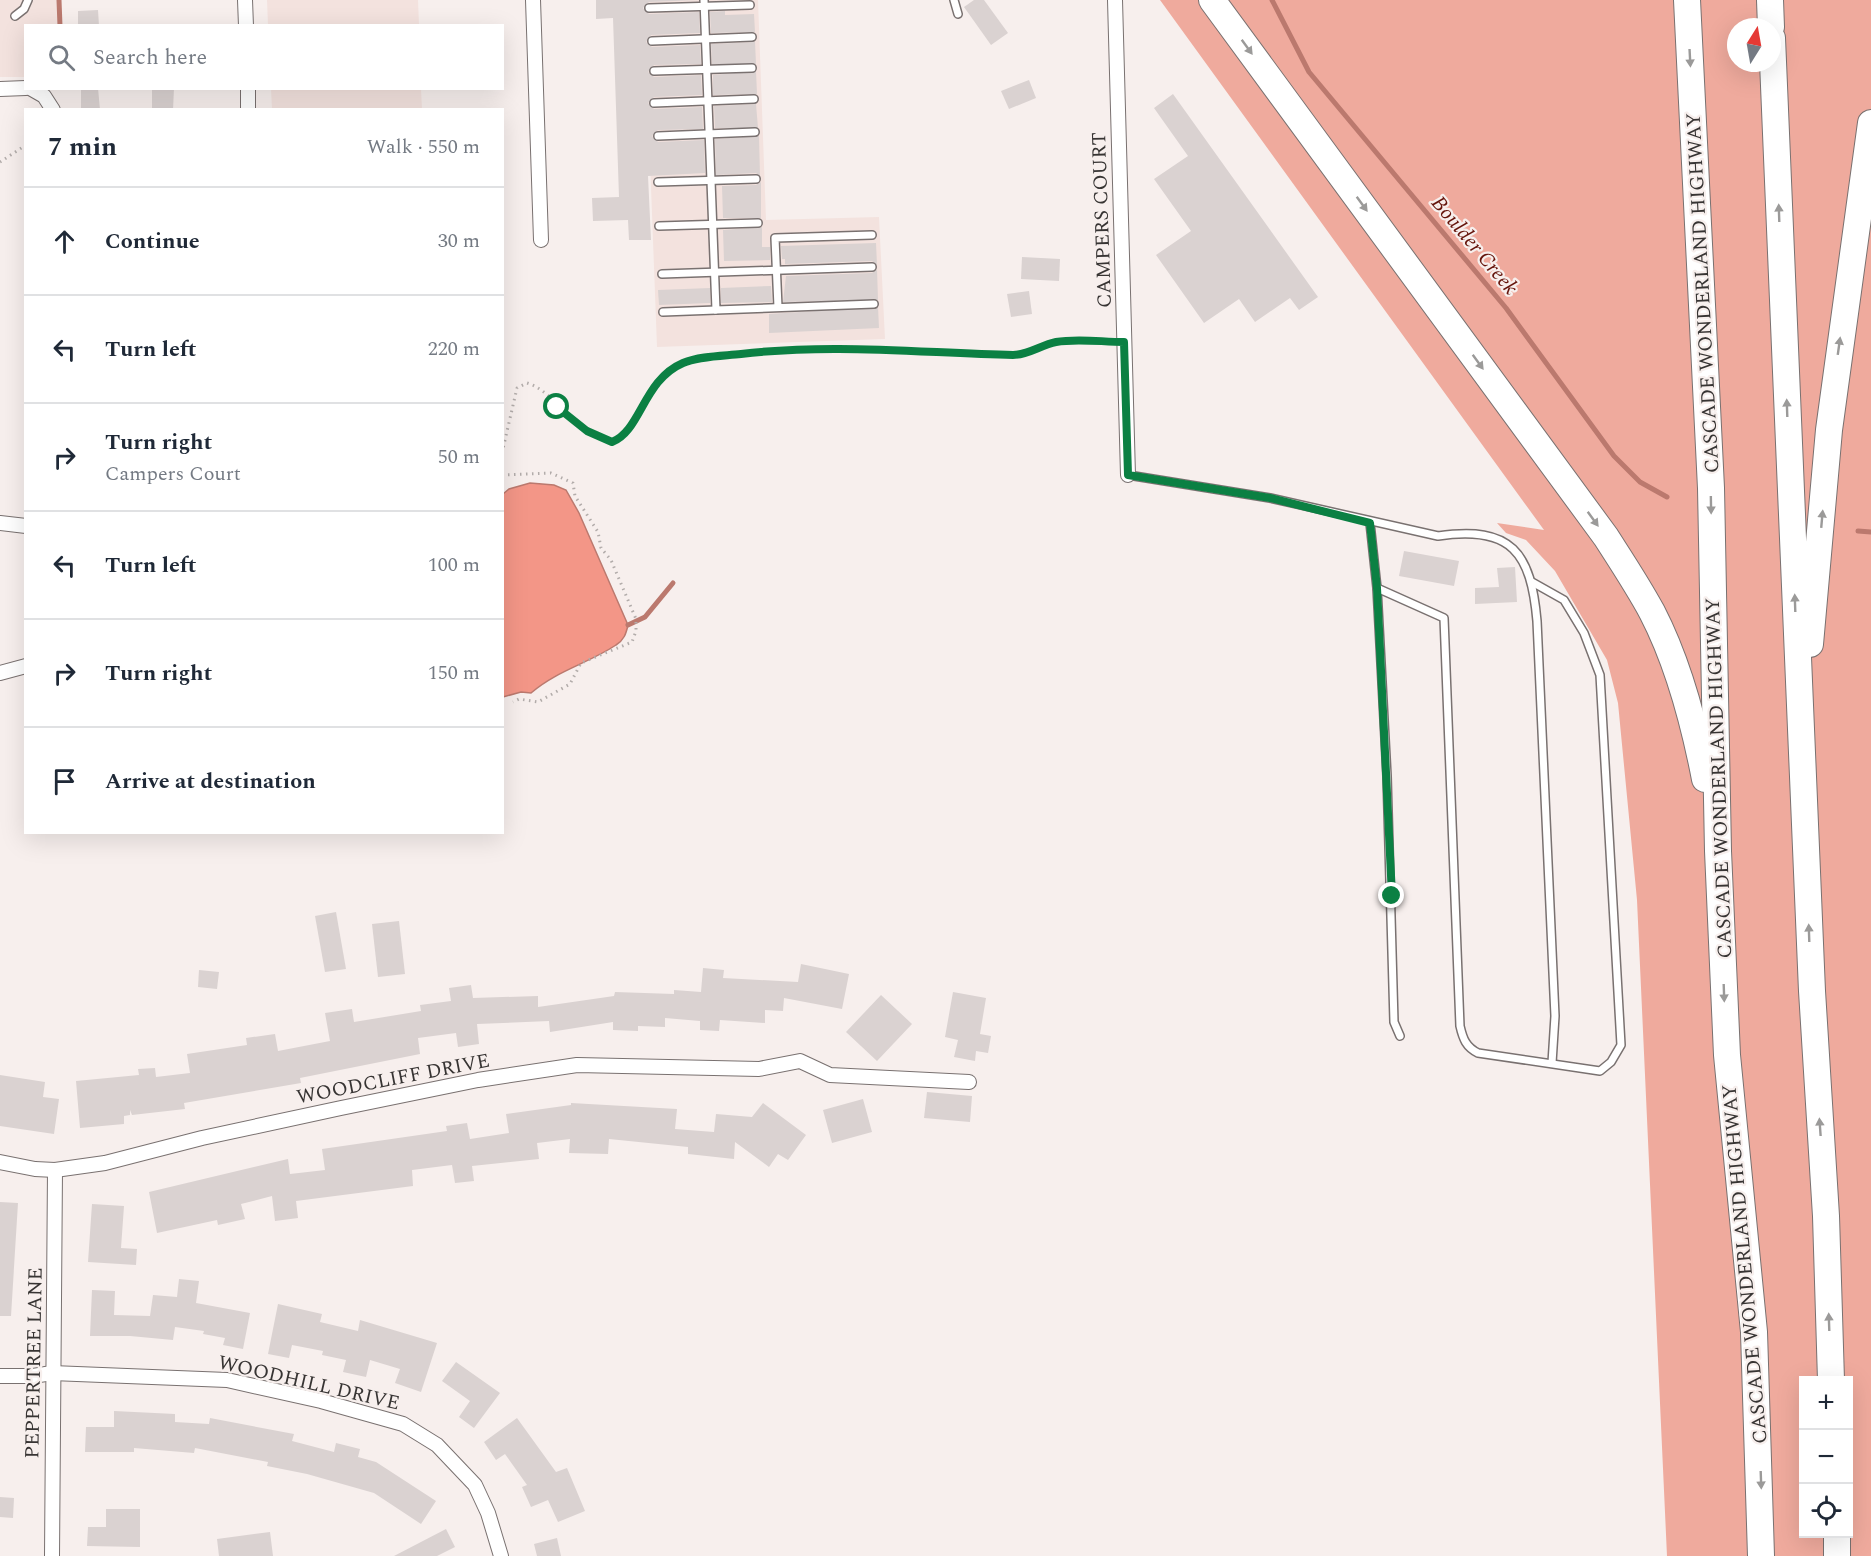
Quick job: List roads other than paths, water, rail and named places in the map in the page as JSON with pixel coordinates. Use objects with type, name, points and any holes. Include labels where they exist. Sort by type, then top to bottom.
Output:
[{"type":"highway","points":[[1212,0],[1606,537],[1638,586],[1653,614],[1678,674],[1697,741],[1718,850]]},
{"type":"highway","name":"CASCADE WONDERLAND HIGHWAY","points":[[1687,0],[1711,488],[1718,850],[1727,1055],[1754,1332],[1761,1485],[1761,1556]]},
{"type":"highway","points":[[1770,0],[1771,18]]},
{"type":"highway","points":[[1773,72],[1812,991],[1826,1216],[1832,1376]]},
{"type":"highway","points":[[1801,745],[1829,430],[1871,123]]},
{"type":"highway","points":[[1837,1538],[1837,1556]]},
{"type":"street","points":[[245,0],[246,24]]},
{"type":"street","points":[[533,0],[541,240]]},
{"type":"street","name":"CAMPERS COURT","points":[[1115,0],[1128,475]]},
{"type":"street","points":[[0,89],[24,88]]},
{"type":"street","points":[[32,90],[44,96],[52,108]]},
{"type":"street","points":[[248,90],[248,108]]},
{"type":"street","points":[[0,523],[24,526]]},
{"type":"street","points":[[0,673],[24,667]]},
{"type":"street","name":"WOODCLIFF DRIVE","points":[[0,1162],[35,1169],[55,1170],[105,1163],[252,1126],[514,1074],[587,1065],[759,1069],[800,1061],[830,1075],[969,1082]]},
{"type":"street","name":"PEPPERTREE LANE","points":[[51,1556],[55,1170]]},
{"type":"street","name":"WOODHILL DRIVE","points":[[0,1376],[33,1376],[52,1373],[227,1380],[321,1401],[403,1424],[437,1445],[475,1485],[488,1513],[501,1556]]},
{"type":"lane","points":[[15,16],[24,9],[28,0]]},
{"type":"lane","points":[[954,0],[958,14]]},
{"type":"lane","points":[[704,3],[716,310]]},
{"type":"lane","points":[[649,8],[704,3],[750,4]]},
{"type":"lane","points":[[652,41],[752,37]]},
{"type":"lane","points":[[654,71],[752,68]]},
{"type":"lane","points":[[654,103],[754,99]]},
{"type":"lane","points":[[658,136],[755,132]]},
{"type":"lane","points":[[657,182],[756,179]]},
{"type":"lane","points":[[659,226],[758,223]]},
{"type":"lane","points":[[778,307],[776,238],[872,235]]},
{"type":"lane","points":[[662,274],[872,267]]},
{"type":"lane","points":[[663,312],[874,304]]},
{"type":"lane","points":[[1128,475],[1270,498],[1370,523],[1438,536],[1462,532],[1491,537],[1520,554],[1532,582],[1537,621],[1555,1016],[1552,1064]]},
{"type":"lane","points":[[1370,523],[1377,588],[1389,831],[1394,1022],[1400,1036]]},
{"type":"lane","points":[[1377,588],[1444,618],[1460,1026],[1463,1039],[1469,1049],[1478,1053],[1600,1071],[1611,1062],[1621,1045],[1600,675],[1584,633],[1564,600],[1532,582]]},
{"type":"waterway","points":[[59,0],[60,24]]},
{"type":"waterway","name":"Boulder Creek","points":[[1272,0],[1309,72],[1506,308],[1614,456],[1640,482],[1667,497]]},
{"type":"waterway","name":"Boulder Creek","points":[[1858,531],[1871,532]]},
{"type":"waterway","points":[[628,625],[645,617],[673,583]]}]
